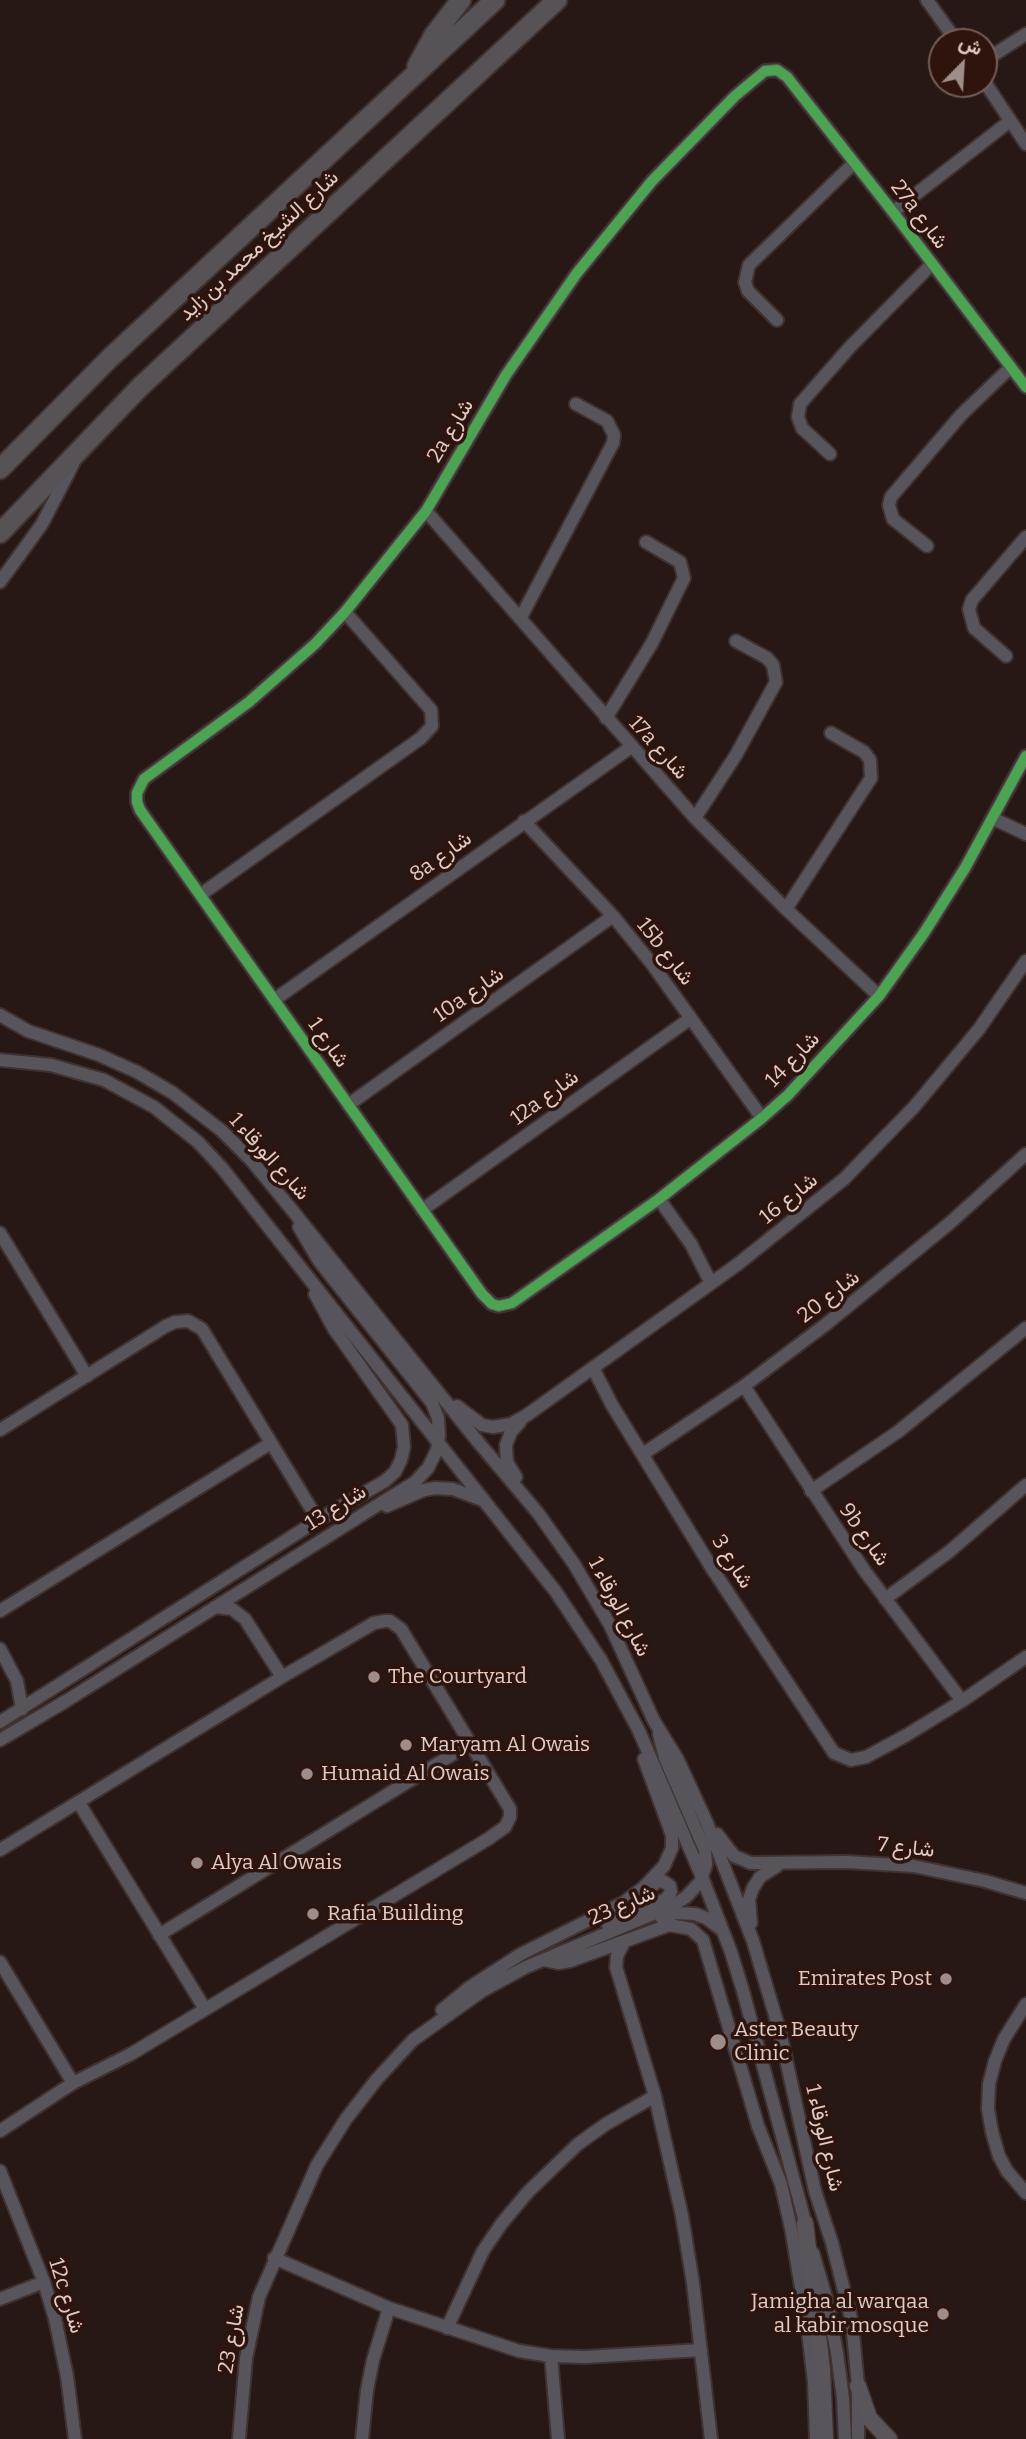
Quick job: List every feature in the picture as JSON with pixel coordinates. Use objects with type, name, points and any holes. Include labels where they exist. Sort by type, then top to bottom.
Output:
[{"type":"highway","points":[[412,79],[433,36],[461,0]]},
{"type":"highway","name":"شارع الشيخ محمد بن زايد","points":[[0,468],[110,358],[495,0]]},
{"type":"highway","name":"شارع الشيخ محمد بن زايد","points":[[0,533],[140,387],[557,0]]},
{"type":"main road","points":[[806,2223],[821,2358],[825,2439]]},
{"type":"main road","points":[[858,2386],[869,2418],[889,2439]]},
{"type":"street","points":[[927,0],[947,28]]},
{"type":"street","points":[[998,52],[1026,34]]},
{"type":"street","name":"27a شارع","points":[[777,70],[788,78],[1026,387]]},
{"type":"street","name":"2a شارع","points":[[137,793],[144,779],[248,702],[298,659],[345,612],[426,511],[524,347],[604,239],[652,181],[735,96],[765,71],[777,70]]},
{"type":"street","points":[[995,98],[1026,144]]},
{"type":"street","points":[[893,212],[1010,121]]},
{"type":"street","points":[[777,320],[748,291],[745,282],[748,265],[854,163]]},
{"type":"street","points":[[830,454],[802,428],[798,417],[800,404],[858,338],[932,264]]},
{"type":"street","points":[[927,546],[893,519],[889,505],[891,497],[961,415],[1011,368]]},
{"type":"street","points":[[521,617],[613,443],[614,435],[607,421],[576,404]]},
{"type":"street","points":[[0,582],[51,510],[78,450]]},
{"type":"street","name":"17a شارع","points":[[426,511],[695,818],[786,909],[879,996]]},
{"type":"street","points":[[1006,656],[974,628],[969,609],[978,593],[1026,537]]},
{"type":"street","points":[[606,718],[652,643],[684,578],[680,562],[646,542]]},
{"type":"street","points":[[200,895],[421,738],[432,726],[431,710],[345,612]]},
{"type":"street","points":[[695,818],[736,755],[776,682],[773,665],[767,658],[736,641]]},
{"type":"street","points":[[786,909],[871,778],[870,760],[864,752],[831,733]]},
{"type":"street","name":"8a شارع","points":[[274,1000],[631,747]]},
{"type":"street","name":"شارع 14","points":[[499,1306],[512,1303],[659,1199],[788,1095],[879,996],[932,923],[1026,756]]},
{"type":"street","name":"شارع 1","points":[[137,793],[140,810],[422,1210],[482,1294],[492,1304],[499,1306]]},
{"type":"street","points":[[994,815],[1026,834]]},
{"type":"street","name":"15b شارع","points":[[524,821],[613,916],[691,1018],[762,1118]]},
{"type":"street","name":"10a شارع","points":[[348,1105],[613,916]]},
{"type":"street","name":"شارع 16","points":[[438,1390],[474,1420],[487,1426],[506,1426],[527,1415],[715,1280],[835,1187],[878,1145],[972,1039],[1026,961]]},
{"type":"street","name":"شارع الورقاء 1","points":[[0,1015],[29,1031],[118,1063],[173,1093],[207,1118],[237,1146],[538,1513],[575,1564],[610,1625],[659,1729],[674,1752],[708,1823],[753,1941],[778,2022],[815,2191],[847,2301],[855,2344],[858,2439]]},
{"type":"street","name":"12a شارع","points":[[422,1210],[691,1018]]},
{"type":"street","points":[[0,1024],[29,1031]]},
{"type":"street","name":"شارع الورقاء 1","points":[[0,1059],[69,1069],[104,1080],[138,1097],[169,1118],[211,1155],[545,1576],[585,1634],[639,1731],[731,1952],[831,2319],[843,2398],[845,2439]]},
{"type":"street","name":"شارع 20","points":[[643,1454],[744,1386],[870,1290],[1026,1154]]},
{"type":"street","points":[[659,1199],[715,1280]]},
{"type":"street","points":[[292,1210],[312,1252],[432,1403],[438,1419],[439,1443]]},
{"type":"street","points":[[0,1233],[87,1376]]},
{"type":"street","name":"شارع 13","points":[[0,1722],[390,1477],[401,1460],[405,1439],[399,1418],[334,1329],[306,1274]]},
{"type":"street","points":[[0,1430],[175,1322],[184,1320],[197,1324],[318,1520]]},
{"type":"street","points":[[811,1491],[899,1430],[1026,1328]]},
{"type":"street","name":"شارع 3","points":[[589,1370],[713,1570],[834,1753],[846,1759],[861,1758],[905,1736],[962,1701]]},
{"type":"street","name":"9b شارع","points":[[744,1386],[885,1599],[962,1701]]},
{"type":"street","name":"شارع 16","points":[[527,1415],[509,1436],[506,1456],[512,1471],[538,1513]]},
{"type":"street","points":[[0,1611],[271,1443]]},
{"type":"street","name":"شارع 13","points":[[0,1740],[420,1478],[432,1462],[439,1443]]},
{"type":"street","points":[[885,1599],[950,1551],[1026,1485]]},
{"type":"street","points":[[373,1508],[390,1505],[435,1488],[458,1490],[487,1502]]},
{"type":"street","points":[[245,1619],[243,1602],[248,1586]]},
{"type":"street","points":[[215,1607],[232,1609],[245,1619],[282,1677]]},
{"type":"street","points":[[0,1850],[374,1623],[390,1622],[401,1629],[508,1804],[510,1817],[505,1826],[488,1839],[131,2054],[73,2083],[6,2123],[0,2131]]},
{"type":"street","points":[[0,1649],[15,1675],[22,1709]]},
{"type":"street","points":[[962,1701],[1026,1657]]},
{"type":"street","points":[[15,1675],[31,1690],[44,1695]]},
{"type":"street","points":[[659,1729],[665,1758],[705,1850],[706,1866],[702,1877]]},
{"type":"street","name":"شارع 23","points":[[239,2439],[249,2340],[259,2297],[309,2181],[366,2092],[454,1999],[503,1964],[634,1895],[668,1861],[672,1848],[670,1829],[645,1765],[639,1731]]},
{"type":"street","points":[[159,1935],[471,1743]]},
{"type":"street","points":[[79,1803],[205,2009]]},
{"type":"street","name":"شارع 7","points":[[708,1823],[729,1852],[739,1859],[757,1864],[847,1862],[913,1866],[985,1881],[1026,1893]]},
{"type":"street","points":[[753,1941],[750,1893],[760,1877],[780,1864]]},
{"type":"street","name":"شارع 23","points":[[413,2040],[482,1991],[542,1960],[679,1902],[692,1892],[702,1877]]},
{"type":"street","points":[[572,1947],[610,1924],[666,1899],[671,1892],[670,1886],[663,1881],[657,1882],[635,1900],[608,1911]]},
{"type":"street","points":[[634,1923],[689,1913],[706,1918],[722,1930]]},
{"type":"street","points":[[542,1960],[564,1962],[674,1925],[691,1929],[706,1945],[767,2147],[781,2183],[797,2259],[814,2382],[816,2439]]},
{"type":"street","points":[[624,1942],[616,1968],[655,2096],[682,2216],[711,2439]]},
{"type":"street","points":[[718,1984],[731,1952]]},
{"type":"street","points":[[591,1953],[608,1960],[616,1968]]},
{"type":"street","points":[[0,1962],[73,2083]]},
{"type":"street","points":[[1026,2004],[1004,2039],[995,2061],[989,2084],[988,2109],[999,2155],[1007,2171],[1026,2193]]},
{"type":"street","points":[[447,2328],[483,2251],[528,2192],[578,2144],[606,2124],[655,2096]]},
{"type":"street","points":[[767,2147],[789,2161]]},
{"type":"street","name":"12c شارع","points":[[0,2171],[45,2286],[64,2357],[75,2439]]},
{"type":"street","points":[[273,2262],[315,2276],[389,2308],[504,2347],[551,2356],[585,2357],[701,2350]]},
{"type":"street","points":[[3,2299],[45,2286]]},
{"type":"street","points":[[362,2439],[371,2370],[377,2341],[389,2308]]},
{"type":"street","points":[[551,2356],[558,2439]]},
{"type":"cycle path","points":[[1026,387],[787,77],[777,70],[765,71],[735,96],[652,181],[577,273],[506,375],[426,511],[345,612],[315,644],[249,702],[144,779],[137,793],[137,802],[140,810],[482,1294],[492,1304],[499,1306],[512,1303],[659,1199],[788,1095],[879,996],[924,933],[965,868],[1026,756]]},
{"type":"place","name":"The Courtyard","points":[[374,1677]]},
{"type":"place","name":"Maryam Al Owais","points":[[406,1745]]},
{"type":"place","name":"Humaid Al Owais","points":[[307,1774]]},
{"type":"place","name":"Alya Al Owais","points":[[197,1863]]},
{"type":"place","name":"Rafia Building","points":[[313,1914]]},
{"type":"place","name":"Emirates Post","points":[[946,1979]]},
{"type":"place","name":"Aster Beauty Clinic","points":[[718,2042]]},
{"type":"place","name":"Jamigha al warqaa al kabir mosque","points":[[943,2314]]}]
